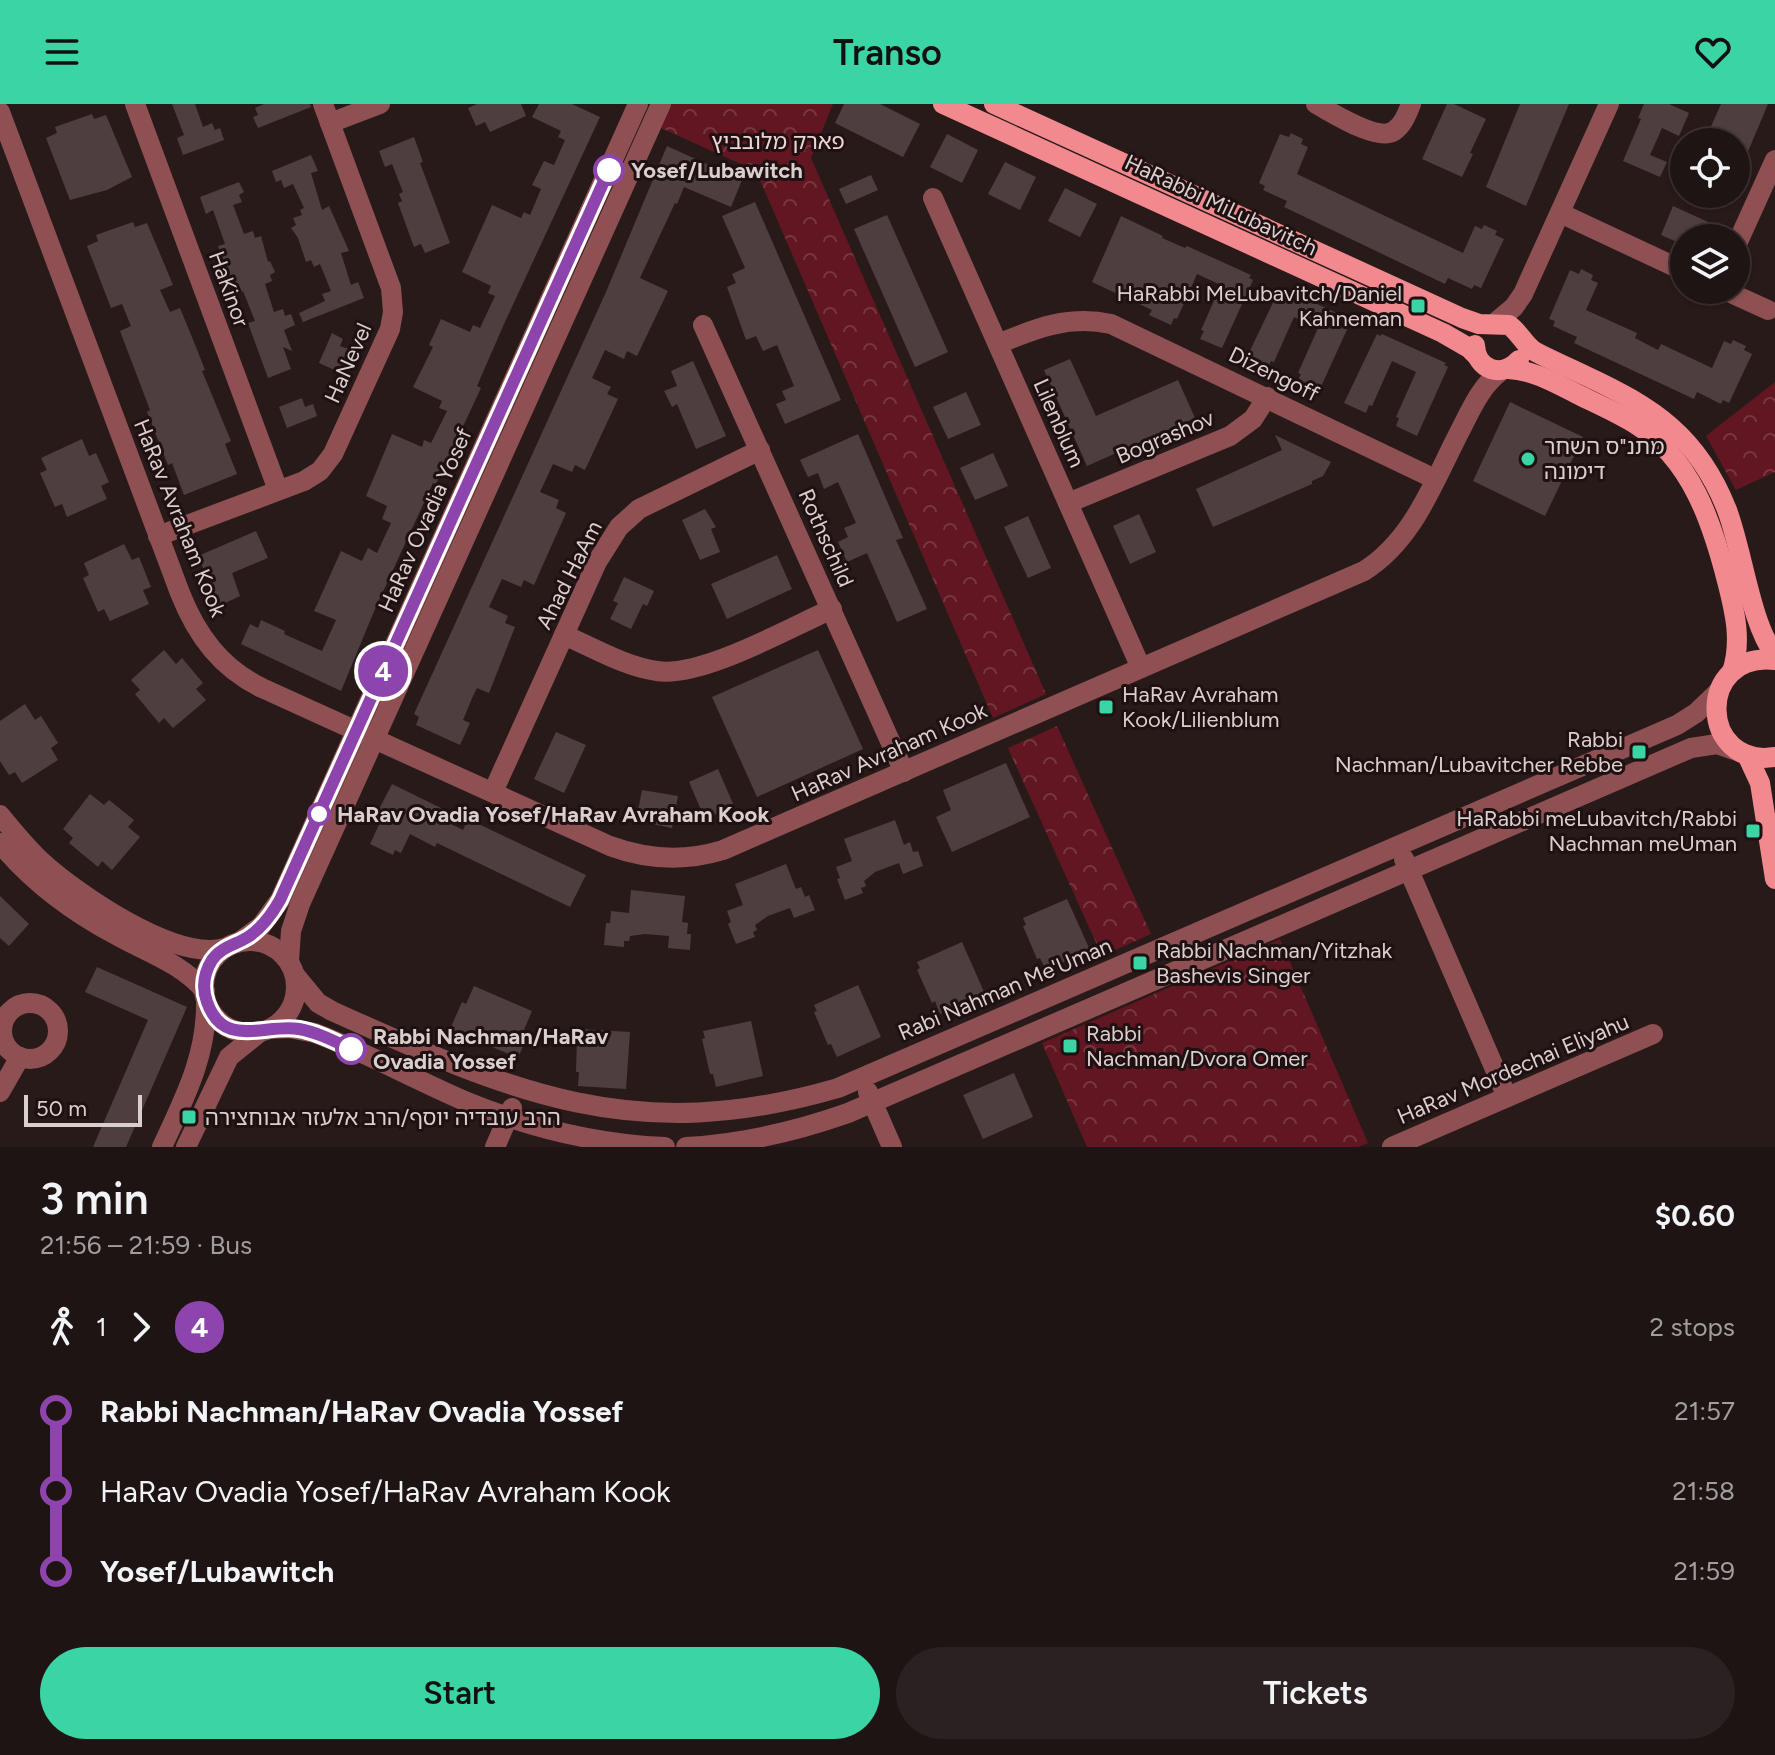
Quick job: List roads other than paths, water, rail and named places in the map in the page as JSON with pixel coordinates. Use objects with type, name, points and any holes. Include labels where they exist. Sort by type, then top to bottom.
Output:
[{"type":"main road","name":"HaRabbi MiLubavitch","points":[[943,104],[1443,333],[1469,348],[1477,358]]},
{"type":"main road","name":"HaRabbi MiLubavitch","points":[[994,104],[1462,318],[1479,324],[1492,324]]},
{"type":"main road","points":[[1732,672],[1752,661],[1775,658],[1759,627],[1743,559],[1726,508],[1689,444],[1651,410],[1628,395],[1538,353],[1507,324],[1492,324],[1484,328],[1476,338],[1477,358],[1490,370],[1532,373],[1640,426],[1658,441],[1686,475],[1707,516],[1730,591],[1738,633],[1732,672],[1719,691],[1716,706],[1720,729],[1756,770],[1775,879]]},
{"type":"main road","points":[[1505,370],[1520,358],[1523,349],[1520,335]]},
{"type":"main road","points":[[1744,753],[1762,758],[1775,757]]},
{"type":"street","name":"HaKinor","points":[[135,104],[278,490]]},
{"type":"street","points":[[326,113],[380,104]]},
{"type":"street","name":"HaRav Ovadia Yosef","points":[[292,968],[289,944],[297,911],[366,734],[638,104]]},
{"type":"street","name":"HaRav Ovadia Yosef","points":[[232,945],[257,931],[277,906],[366,734],[661,104]]},
{"type":"street","points":[[1316,104],[1375,134],[1392,133],[1401,125],[1411,104]]},
{"type":"street","points":[[1492,324],[1514,307],[1523,294],[1609,104]]},
{"type":"street","name":"HaRav Avraham Kook","points":[[0,112],[190,618],[220,660],[250,682],[623,851],[650,857],[678,859],[723,850],[1354,576],[1388,554],[1405,534],[1472,407],[1487,384],[1505,370]]},
{"type":"street","name":"HaNevel","points":[[158,536],[313,476],[329,461],[390,329],[393,312],[391,288],[326,113]]},
{"type":"street","points":[[1746,224],[1775,160]]},
{"type":"street","name":"Lilenblum","points":[[933,198],[1141,668]]},
{"type":"street","points":[[1560,213],[1670,264]]},
{"type":"street","points":[[1520,335],[1523,294]]},
{"type":"street","points":[[1750,302],[1768,310]]},
{"type":"street","name":"Dizengoff","points":[[998,344],[1057,322],[1096,321],[1126,330],[1435,479]]},
{"type":"street","name":"Rothschild","points":[[703,325],[904,772]]},
{"type":"street","name":"HaRav Avraham Kook","points":[[1472,407],[1479,381],[1477,358]]},
{"type":"street","name":"Bograshov","points":[[1068,503],[1230,436],[1253,419],[1267,397]]},
{"type":"street","name":"Ahad HaAm","points":[[493,792],[603,552],[625,521],[647,504],[760,450]]},
{"type":"street","points":[[564,635],[644,668],[682,672],[708,665],[832,609]]},
{"type":"street","name":"Rabi Nahman Me'Uman","points":[[292,968],[318,1003],[332,1011],[519,1093],[602,1115],[676,1121],[777,1108],[861,1078],[1677,725],[1696,713],[1719,691]]},
{"type":"street","points":[[686,1147],[749,1141],[783,1134],[872,1102],[1691,748],[1717,744],[1744,753]]},
{"type":"street","points":[[3,836],[125,920],[182,946],[207,950],[264,942],[280,952],[292,968],[297,988],[292,1007],[285,1018],[229,1057],[186,1147]]},
{"type":"street","points":[[3,836],[54,896],[117,936],[171,962],[194,979],[211,1010],[224,1025],[242,1032],[294,1028],[315,1033],[508,1118],[597,1141],[665,1147]]},
{"type":"street","points":[[1398,846],[1507,1097]]},
{"type":"street","points":[[162,1147],[199,1061],[206,1030],[205,995],[209,967],[232,945]]},
{"type":"street","name":"HaRav Mordechai Eliyahu","points":[[1392,1147],[1653,1034]]},
{"type":"street","points":[[0,1092],[20,1057]]},
{"type":"street","points":[[861,1078],[892,1147]]},
{"type":"street","points":[[495,1147],[519,1093]]},
{"type":"place","name":"Yosef/Lubawitch","points":[[609,170]]},
{"type":"place","name":"HaRabbi MeLubavitch/Daniel Kahneman","points":[[1418,306]]},
{"type":"place","name":"מתנ\"ס השחר דימונה","points":[[1528,459]]},
{"type":"place","name":"HaRav Avraham Kook/Lilienblum","points":[[1106,707]]},
{"type":"place","name":"Rabbi Nachman/Lubavitcher Rebbe","points":[[1639,752]]},
{"type":"place","name":"HaRav Ovadia Yosef/HaRav Avraham Kook","points":[[319,814]]},
{"type":"place","name":"HaRabbi meLubavitch/Rabbi Nachman meUman","points":[[1753,831]]},
{"type":"place","name":"Rabbi Nachman/Yitzhak Bashevis Singer","points":[[1140,963]]},
{"type":"place","name":"Rabbi Nachman/Dvora Omer","points":[[1070,1046]]},
{"type":"place","name":"Rabbi Nachman/HaRav Ovadia Yossef","points":[[351,1049]]},
{"type":"place","name":"הרב עובדיה יוסף/הרב אלעזר אבוחצירה","points":[[189,1117]]},
{"type":"park label","name":"פארק מלובביץ","points":[[778,141]]}]
